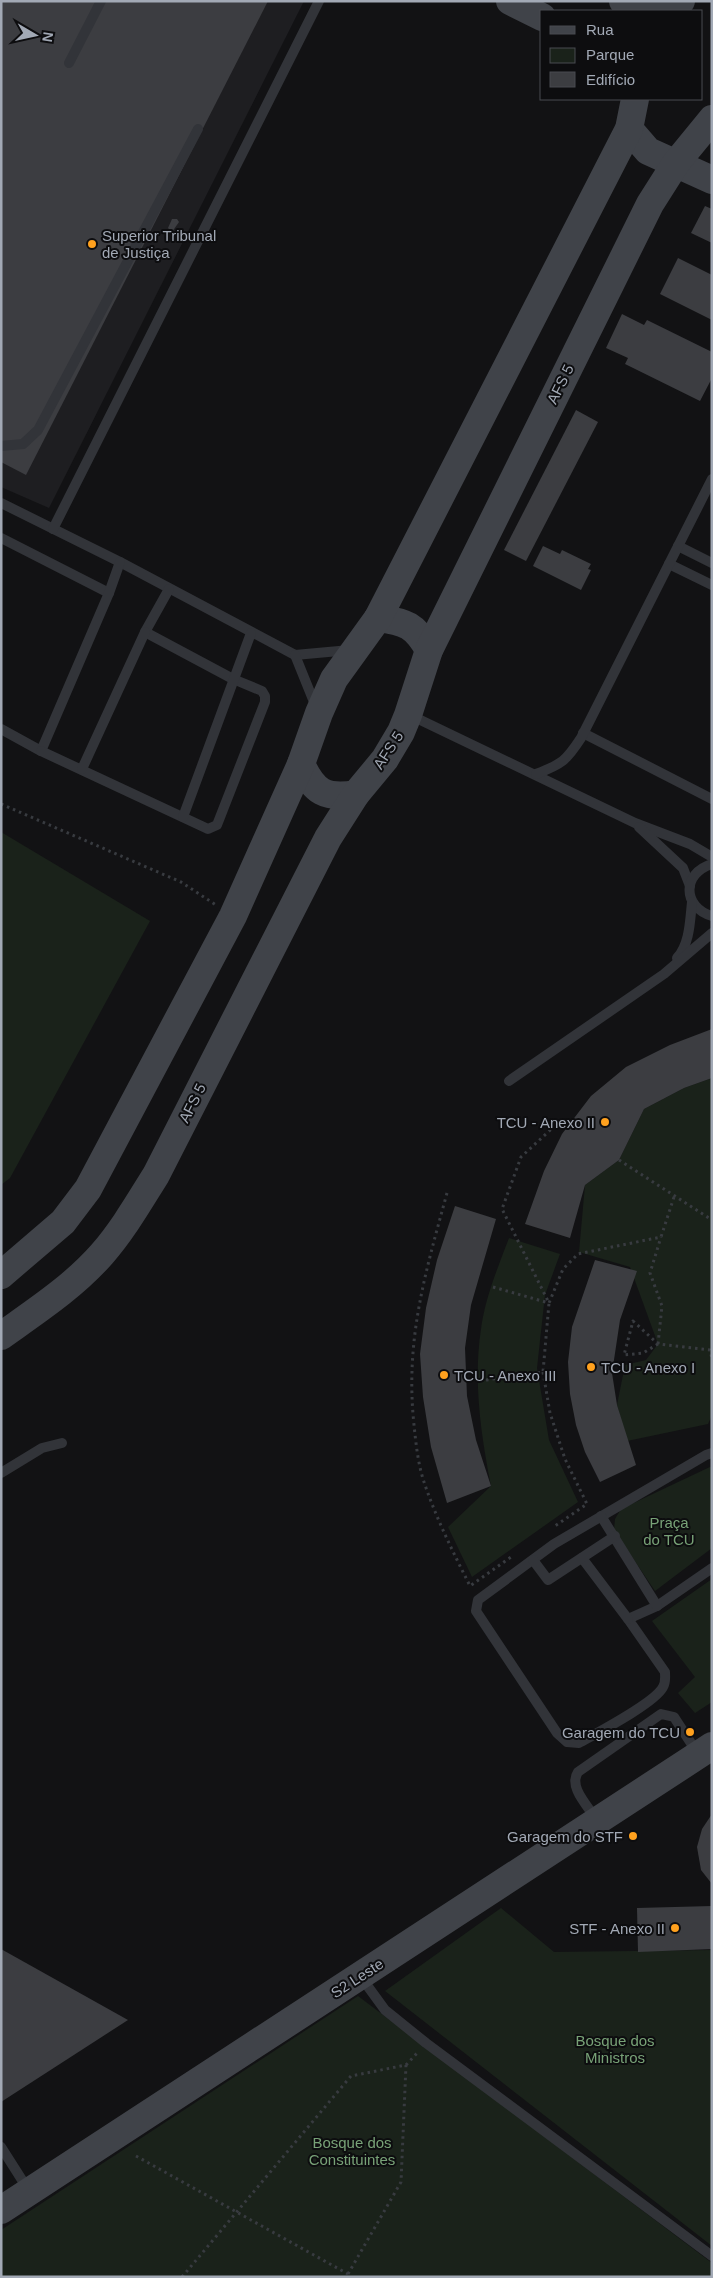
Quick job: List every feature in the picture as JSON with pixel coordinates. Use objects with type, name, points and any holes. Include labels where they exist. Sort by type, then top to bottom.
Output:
[{"type":"main road","points":[[510,1],[540,16]]},
{"type":"main road","points":[[623,1],[640,8],[661,9],[682,1]]},
{"type":"main road","points":[[1,1275],[63,1222],[88,1189],[233,916],[300,764],[334,679],[378,618],[629,129],[635,100]]},
{"type":"main road","name":"AFS 5","points":[[1,1336],[56,1298],[101,1255],[128,1221],[156,1175],[328,838],[356,794],[385,759],[408,715],[429,650],[650,204],[676,163],[712,119]]},
{"type":"main road","points":[[629,129],[648,151],[712,180]]},
{"type":"main road","points":[[378,618],[409,624],[420,634],[429,650]]},
{"type":"main road","points":[[300,764],[308,778],[319,791],[338,796],[356,794]]},
{"type":"main road","name":"S2 Leste","points":[[1,2210],[705,1750]]},
{"type":"lane","points":[[69,63],[101,1]]},
{"type":"lane","points":[[53,530],[319,1]]},
{"type":"lane","points":[[1,446],[23,444],[38,430],[198,129]]},
{"type":"lane","points":[[536,774],[555,767],[568,758],[583,733],[712,478]]},
{"type":"lane","points":[[1,503],[120,562],[295,655],[355,650]]},
{"type":"lane","points":[[1,538],[109,592]]},
{"type":"lane","points":[[678,546],[712,563]]},
{"type":"lane","points":[[41,750],[120,562]]},
{"type":"lane","points":[[670,564],[712,585]]},
{"type":"lane","points":[[82,770],[144,632],[169,589]]},
{"type":"lane","points":[[1,729],[183,818],[208,829],[217,825],[265,702],[265,696],[262,691],[233,679],[144,632]]},
{"type":"lane","points":[[183,818],[251,633]]},
{"type":"lane","points":[[295,655],[319,713]]},
{"type":"lane","points":[[408,715],[536,774],[634,823],[690,844],[712,857]]},
{"type":"lane","points":[[583,733],[712,799]]},
{"type":"lane","points":[[634,823],[683,868],[690,886],[692,902],[690,926],[682,953],[664,974]]},
{"type":"lane","points":[[690,886],[697,872],[712,864]]},
{"type":"lane","points":[[692,902],[704,913],[712,916]]},
{"type":"lane","points":[[509,1082],[664,974],[712,933]]},
{"type":"lane","points":[[1,1473],[42,1448],[62,1443]]},
{"type":"lane","points":[[582,1558],[665,1672],[666,1680],[663,1689],[652,1699],[579,1743],[568,1742],[558,1733],[476,1611],[478,1600],[533,1560],[600,1516],[712,1453]]},
{"type":"lane","points":[[600,1516],[615,1536],[657,1606]]},
{"type":"lane","points":[[533,1560],[548,1580],[615,1536]]},
{"type":"lane","points":[[628,1619],[657,1606],[712,1568]]},
{"type":"lane","points":[[598,1821],[575,1786],[575,1777],[578,1772],[661,1714],[670,1714],[674,1717],[705,1750]]},
{"type":"lane","points":[[360,1976],[385,2010],[426,2044],[712,2256]]},
{"type":"lane","points":[[1,2147],[30,2192]]},
{"type":"path","points":[[1,804],[181,882],[233,916]]},
{"type":"path","points":[[550,1303],[502,1209],[521,1157],[559,1122]]},
{"type":"path","points":[[618,1160],[712,1220]]},
{"type":"path","points":[[447,1193],[420,1294],[414,1328],[410,1394],[416,1448],[423,1480],[435,1512],[470,1586],[517,1553]]},
{"type":"path","points":[[658,1344],[662,1306],[650,1273],[674,1197]]},
{"type":"path","points":[[548,1532],[587,1504],[565,1459],[550,1413],[544,1372],[550,1303],[562,1268],[578,1254],[661,1237]]},
{"type":"path","points":[[493,1287],[550,1303]]},
{"type":"path","points":[[658,1344],[643,1353],[624,1356],[632,1321],[658,1344],[710,1350],[712,1358]]},
{"type":"path","points":[[486,1380],[544,1372]]},
{"type":"path","points":[[182,2277],[351,2076],[406,2065],[426,2044]]},
{"type":"path","points":[[136,2156],[348,2275],[401,2182],[406,2065]]},
{"type":"shaded area","name":"Superior Tribunal de Justiça","points":[[1,1],[304,1],[49,508],[1,487]]},
{"type":"green space","points":[[1,832],[150,921],[10,1178],[1,1185]]},
{"type":"green space","points":[[712,1078],[712,1415],[708,1424],[627,1441],[617,1405],[625,1365],[646,1360],[658,1344],[630,1267],[579,1252],[585,1185],[619,1160],[644,1109],[684,1088]]},
{"type":"green space","points":[[509,1238],[560,1254],[545,1295],[537,1368],[549,1440],[578,1502],[472,1577],[448,1527],[491,1486],[479,1408],[479,1349],[481,1329],[492,1283]]},
{"type":"green space","name":"Praça do TCU","points":[[712,1466],[712,1548],[655,1591],[614,1530],[615,1519],[621,1509]]},
{"type":"green space","points":[[712,1579],[712,1702],[695,1713],[678,1693],[695,1677],[652,1621]]},
{"type":"green space","name":"Bosque dos Ministros","points":[[501,1908],[554,1952],[712,1950],[712,2246],[385,1991]]},
{"type":"green space","name":"Bosque dos Constituintes","points":[[358,1996],[712,2263],[712,2277],[1,2277],[1,2230]]},
{"type":"building","name":"Superior Tribunal de Justiça","points":[[1,1],[268,1],[26,475],[1,462]]},
{"type":"building","points":[[705,206],[712,209],[712,243],[691,233]]},
{"type":"building","points":[[172,219],[177,219],[179,222],[172,232],[168,228]]},
{"type":"building","points":[[678,258],[712,275],[712,320],[660,294]]},
{"type":"building","points":[[622,314],[644,325],[647,320],[712,352],[712,378],[700,401],[625,364],[628,358],[606,348]]},
{"type":"building","points":[[576,410],[598,422],[526,561],[504,550]]},
{"type":"building","points":[[543,546],[560,554],[562,550],[591,564],[588,569],[591,570],[581,590],[533,566]]},
{"type":"building","name":"TCU - Anexo II","points":[[712,1029],[712,1078],[684,1088],[644,1109],[619,1160],[585,1185],[570,1238],[525,1224],[544,1171],[562,1134],[591,1096],[626,1067],[670,1045]]},
{"type":"building","name":"TCU - Anexo III","points":[[455,1206],[496,1219],[471,1305],[465,1348],[467,1396],[476,1440],[491,1486],[447,1503],[431,1447],[423,1397],[420,1354],[426,1308],[437,1260]]},
{"type":"building","name":"TCU - Anexo I","points":[[595,1260],[637,1271],[620,1320],[612,1373],[617,1405],[636,1465],[600,1482],[585,1452],[576,1425],[570,1394],[568,1362],[572,1327]]},
{"type":"building","points":[[712,1814],[712,1884],[701,1870],[697,1847],[702,1829]]},
{"type":"building","name":"STF - Anexo II","points":[[712,1906],[712,1949],[638,1952],[637,1908]]},
{"type":"building","points":[[1,1949],[128,2020],[1,2102]]},
{"type":"place","name":"Superior Tribunal de Justiça","points":[[92,244]]},
{"type":"place","name":"TCU - Anexo II","points":[[605,1122]]},
{"type":"place","name":"TCU - Anexo I","points":[[591,1367]]},
{"type":"place","name":"TCU - Anexo III","points":[[444,1375]]},
{"type":"place","name":"Garagem do TCU","points":[[690,1732]]},
{"type":"place","name":"Garagem do STF","points":[[633,1836]]},
{"type":"place","name":"STF - Anexo II","points":[[675,1928]]}]
